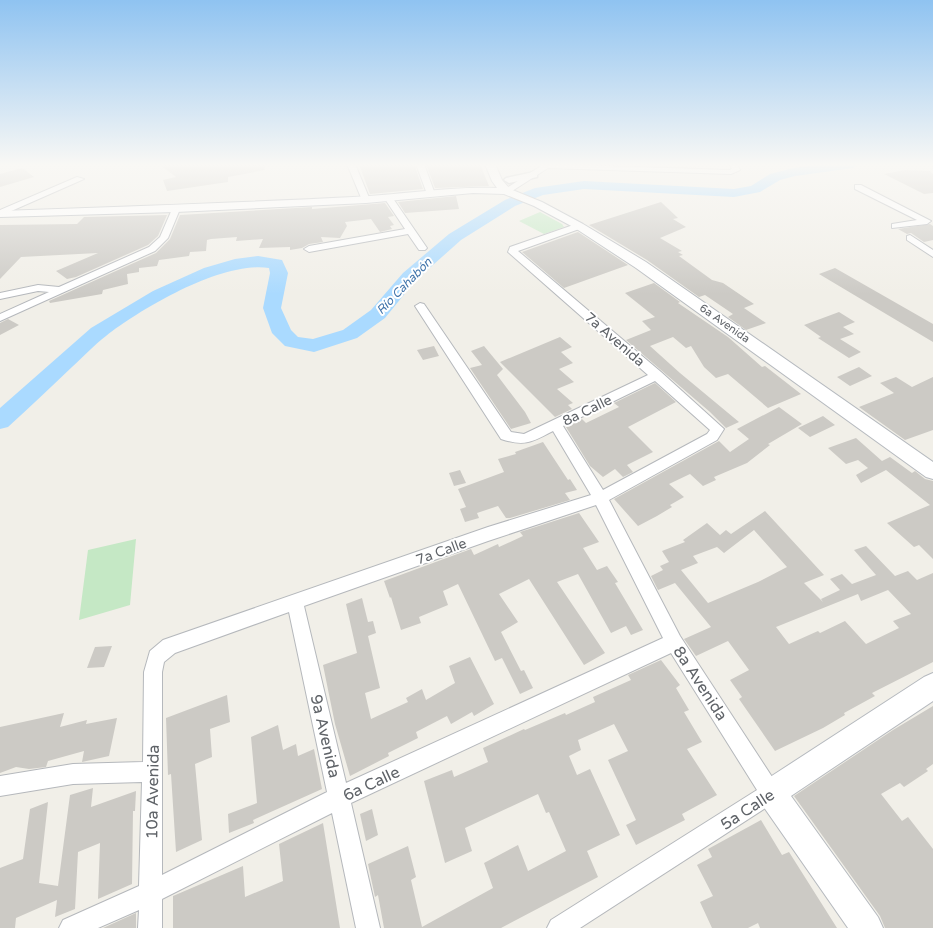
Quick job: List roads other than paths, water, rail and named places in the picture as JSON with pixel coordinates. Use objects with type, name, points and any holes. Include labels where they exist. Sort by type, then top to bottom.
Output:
[{"type":"main road","points":[[0,214],[212,207]]},
{"type":"main road","name":"6a Avenida","points":[[544,207],[579,226],[641,265],[933,472]]},
{"type":"main road","name":"5a Calle","points":[[771,793],[933,686]]},
{"type":"main road","name":"8a Avenida","points":[[771,793],[867,928]]},
{"type":"street","points":[[0,214],[15,207]]},
{"type":"street","points":[[394,207],[422,248]]},
{"type":"street","points":[[901,207],[930,221]]},
{"type":"street","points":[[0,318],[152,249],[164,238],[176,209]]},
{"type":"street","points":[[895,226],[930,221]]},
{"type":"street","name":"7a Avenida","points":[[579,226],[514,249],[513,252],[718,429]]},
{"type":"street","points":[[308,249],[409,231]]},
{"type":"street","points":[[910,238],[933,254]]},
{"type":"street","points":[[0,296],[38,288],[59,290]]},
{"type":"street","name":"8a Calle","points":[[420,306],[506,436],[516,439],[526,439],[657,375]]},
{"type":"street","name":"8a Avenida","points":[[556,425],[600,498],[674,642],[771,793]]},
{"type":"street","name":"7a Calle","points":[[156,657],[170,646],[488,534],[600,498],[712,437],[718,429]]},
{"type":"street","name":"9a Avenida","points":[[295,602],[368,928]]},
{"type":"street","name":"6a Calle","points":[[71,928],[150,893],[340,797],[674,642]]},
{"type":"street","name":"10a Avenida","points":[[150,928],[153,672],[156,657]]},
{"type":"street","points":[[0,786],[73,774],[153,772]]},
{"type":"street","name":"5a Calle","points":[[559,928],[771,793]]},
{"type":"waterway","name":"Río Cahabón","points":[[0,421],[98,332],[135,308],[185,282],[235,264],[258,261],[276,264],[279,273],[272,308],[282,333],[292,342],[314,346],[350,334],[378,314],[409,277],[455,237],[503,207]]}]
